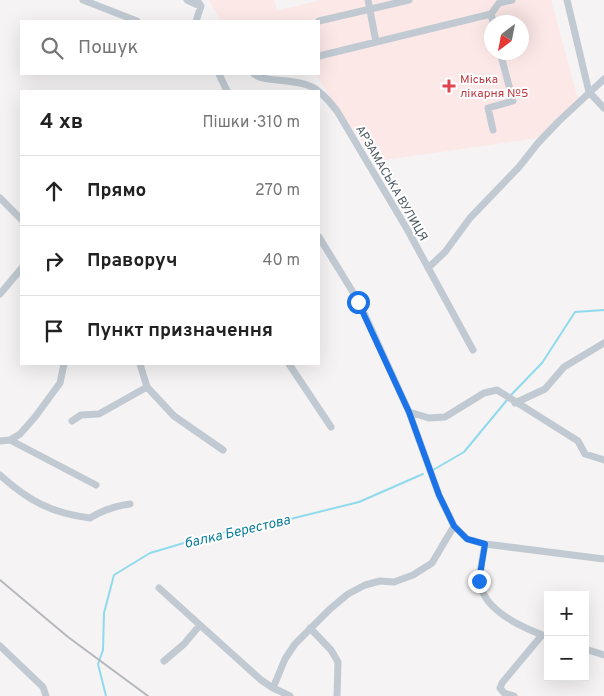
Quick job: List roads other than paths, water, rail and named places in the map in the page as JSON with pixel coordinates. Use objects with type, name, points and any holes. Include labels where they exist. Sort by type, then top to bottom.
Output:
[{"type":"street","points":[[83,0],[134,20]]},
{"type":"street","points":[[187,0],[199,3],[196,20]]},
{"type":"street","points":[[368,0],[376,42]]},
{"type":"street","points":[[320,21],[409,0]]},
{"type":"street","points":[[320,56],[491,14],[499,2],[512,0]]},
{"type":"street","points":[[567,0],[589,92],[604,108]]},
{"type":"street","points":[[493,130],[488,108],[513,101],[502,60]]},
{"type":"street","points":[[219,75],[227,90]]},
{"type":"street","name":"АРЗАМАСЬКА ВУЛИЦЯ","points":[[256,75],[264,78],[308,84],[317,90]]},
{"type":"street","points":[[428,268],[445,252],[470,218],[519,167],[544,136],[604,79]]},
{"type":"street","name":"АРЗАМАСЬКА ВУЛИЦЯ","points":[[320,92],[325,95],[347,128],[473,350]]},
{"type":"street","points":[[0,198],[20,218]]},
{"type":"street","points":[[320,240],[358,302],[409,412],[439,495],[454,526],[467,539],[485,544],[604,559]]},
{"type":"street","points":[[0,294],[20,270]]},
{"type":"street","points":[[515,403],[545,389],[564,367],[604,343]]},
{"type":"street","points":[[0,441],[10,440],[20,434],[60,383],[64,365]]},
{"type":"street","points":[[140,365],[147,387],[174,416],[223,450]]},
{"type":"street","points":[[290,365],[331,427]]},
{"type":"street","points":[[72,420],[81,415],[99,414],[147,387]]},
{"type":"street","points":[[409,412],[429,418],[445,417],[484,393],[497,390],[578,441],[585,454],[604,460]]},
{"type":"street","points":[[10,440],[96,485]]},
{"type":"street","points":[[0,475],[17,490],[55,511],[90,518],[102,511],[130,504]]},
{"type":"street","points":[[273,688],[285,659],[295,644],[310,628],[348,594],[365,585],[380,581],[394,582],[432,563],[454,526]]},
{"type":"street","points":[[485,544],[479,581],[485,599],[506,619],[544,636]]},
{"type":"street","points":[[159,588],[260,680],[290,696]]},
{"type":"street","points":[[164,661],[184,644],[200,624]]},
{"type":"street","points":[[310,628],[332,650],[338,662],[337,696]]},
{"type":"street","points":[[514,696],[504,693],[500,688],[502,683],[544,637]]},
{"type":"street","points":[[1,647],[43,687],[46,696]]},
{"type":"street","points":[[589,650],[604,655]]},
{"type":"waterway","name":"балка Берестова","points":[[510,396],[542,363],[575,312],[604,310]]},
{"type":"waterway","name":"балка Берестова","points":[[433,470],[464,452],[507,400]]},
{"type":"waterway","name":"балка Берестова","points":[[106,696],[98,664],[103,650],[104,613],[114,575],[150,553],[211,535],[266,525],[359,502],[423,474]]},
{"type":"railway","points":[[0,580],[68,637],[148,696]]},
{"type":"place","name":"Міська лікарня №5","points":[[449,86]]}]
